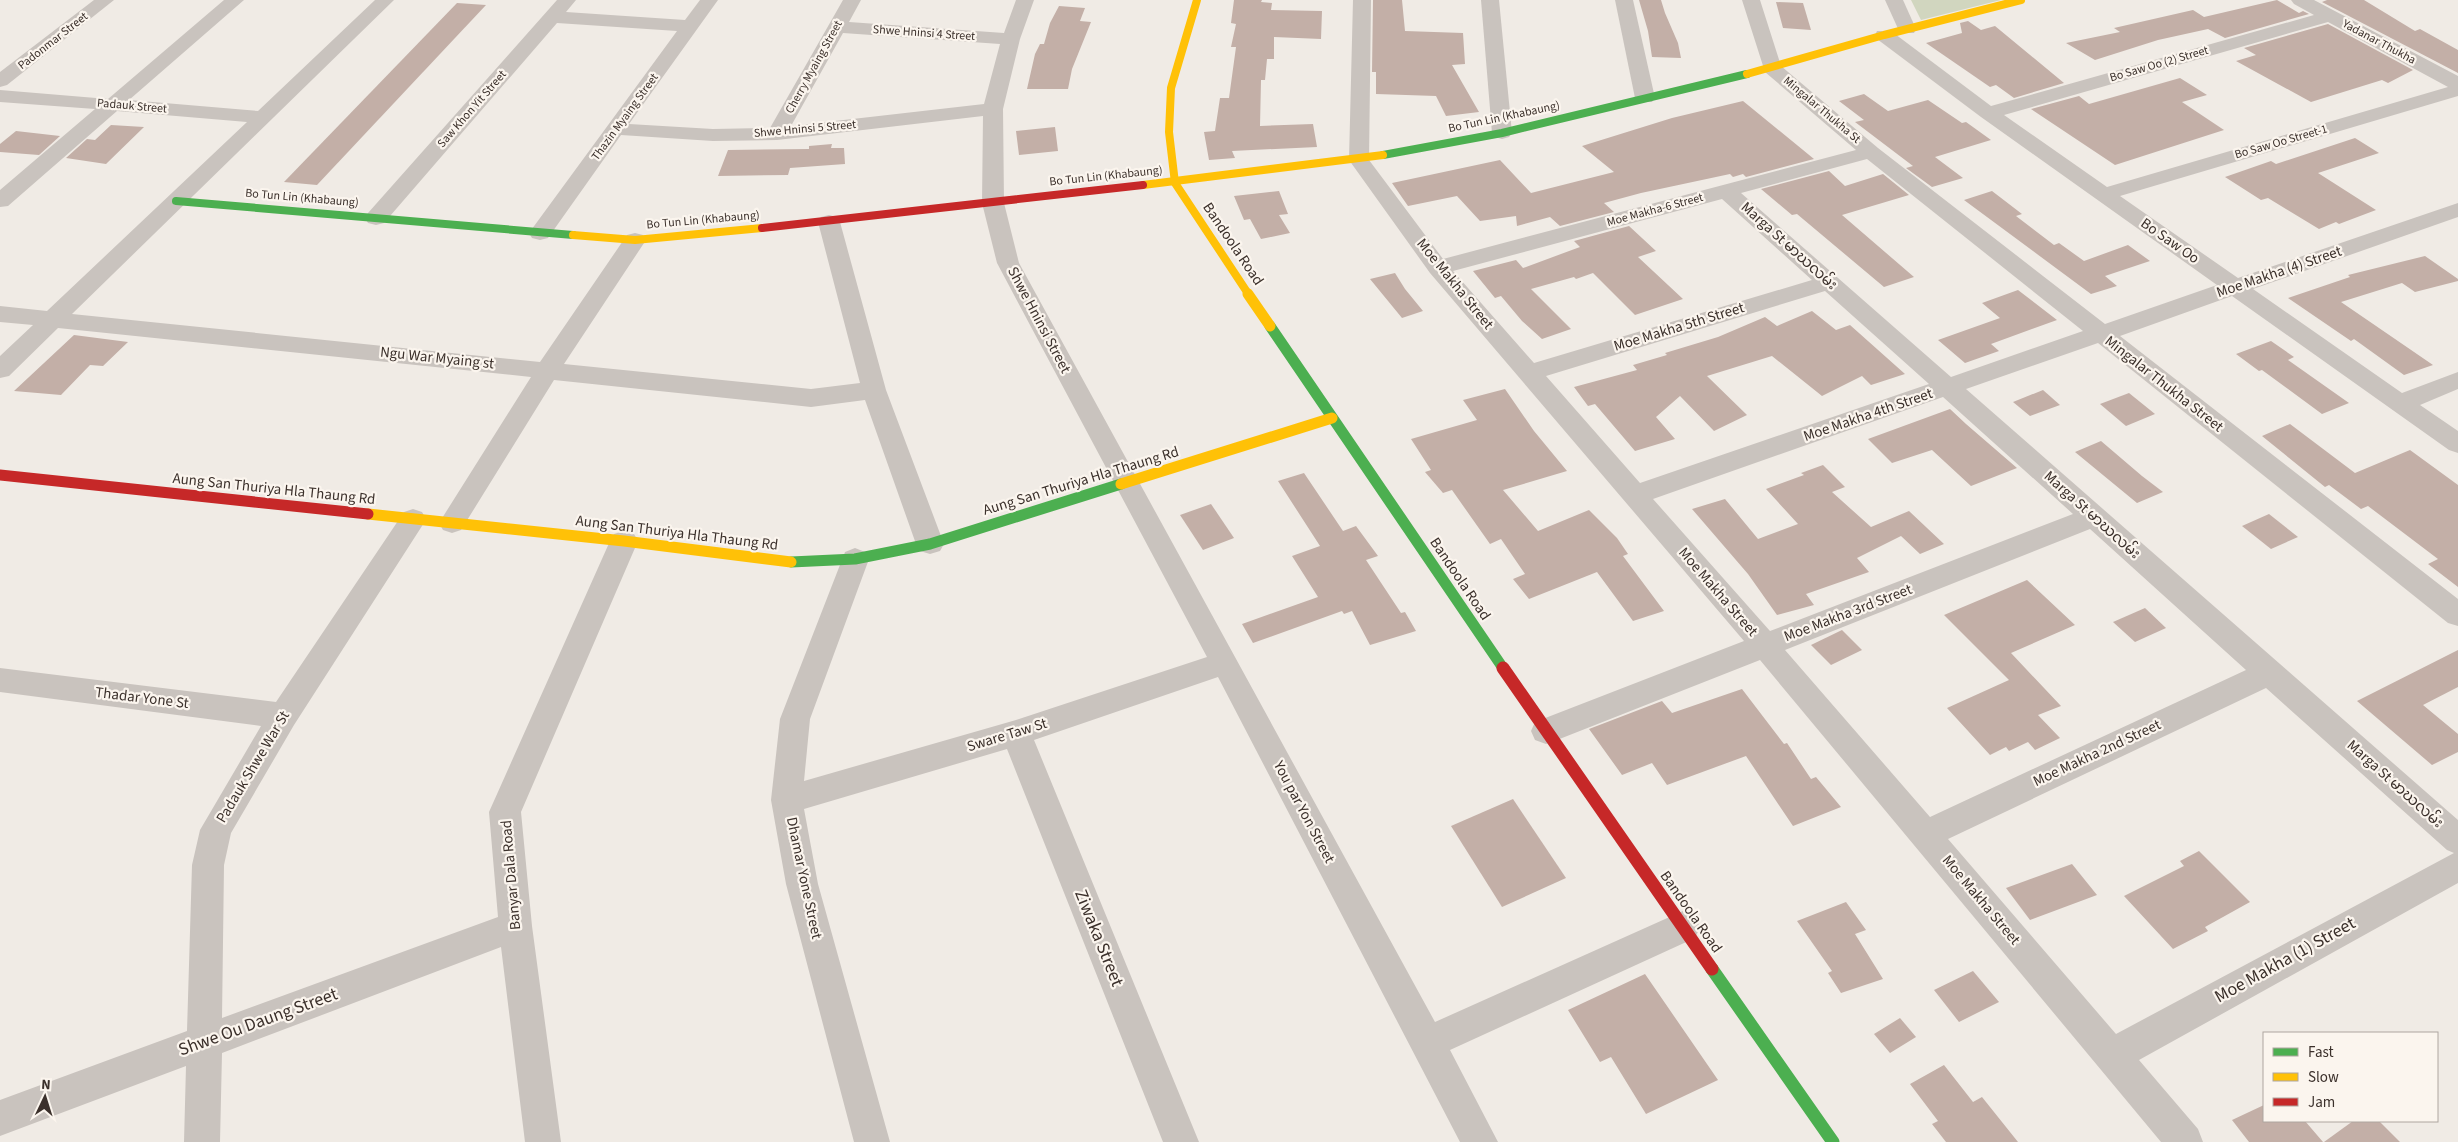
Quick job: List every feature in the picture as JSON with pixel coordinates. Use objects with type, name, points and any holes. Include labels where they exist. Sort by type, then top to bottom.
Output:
[{"type":"street","name":"Padonmar Street","points":[[0,81],[105,0]]},
{"type":"street","points":[[0,201],[235,0]]},
{"type":"street","points":[[0,370],[385,0]]},
{"type":"street","name":"Saw Khon Yit Street","points":[[376,218],[567,0]]},
{"type":"street","name":"Thazin Myaing Street","points":[[540,234],[709,0]]},
{"type":"street","name":"Cherry Myaing Street","points":[[776,134],[852,0]]},
{"type":"street","name":"Shwe Hninsi Street","points":[[1025,0],[1011,39],[993,109],[993,203],[1008,264],[1127,483]]},
{"type":"street","name":"Bandoola Road","points":[[1197,0],[1171,88],[1169,132],[1175,182],[1332,418],[1546,731],[1833,1142]]},
{"type":"street","points":[[1359,160],[1362,0]]},
{"type":"street","points":[[1490,0],[1502,133]]},
{"type":"street","points":[[1624,0],[1645,98]]},
{"type":"street","points":[[1751,0],[1772,68]]},
{"type":"street","points":[[1894,0],[1907,30]]},
{"type":"street","name":"Bo Tun Lin (Khabaung)","points":[[176,201],[540,234],[635,240],[829,222],[1359,160],[1502,133],[1772,68],[1884,35],[2021,0]]},
{"type":"street","name":"Yadanar Thukha","points":[[2300,0],[2458,84]]},
{"type":"street","name":"Bo Saw Oo (2) Street","points":[[1988,112],[2330,16]]},
{"type":"street","points":[[552,17],[690,26]]},
{"type":"street","name":"Shwe Hninsi 4 Street","points":[[836,27],[1011,39]]},
{"type":"street","name":"Bo Saw Oo","points":[[1884,35],[1988,112],[2458,444]]},
{"type":"street","name":"Mingalar Thukha St","points":[[1772,68],[1871,152]]},
{"type":"street","name":"Bo Saw Oo Street-1","points":[[2104,194],[2458,90]]},
{"type":"street","name":"Padauk Street","points":[[0,96],[264,117]]},
{"type":"street","name":"Shwe Hninsi 5 Street","points":[[617,129],[713,135],[776,134],[993,109]]},
{"type":"street","name":"Moe Makha-6 Street","points":[[1438,268],[1871,152]]},
{"type":"street","name":"Mingalar Thukha Street","points":[[1871,152],[2458,615]]},
{"type":"street","name":"Moe Makha Street","points":[[1359,160],[1438,268],[2117,1053],[2186,1142]]},
{"type":"street","name":"Marga St မာဃလမ်း","points":[[1726,190],[2458,840]]},
{"type":"street","name":"Moe Makha (4) Street","points":[[2100,334],[2458,210]]},
{"type":"street","points":[[829,222],[874,390],[930,544]]},
{"type":"street","points":[[452,523],[548,369],[635,240]]},
{"type":"street","name":"Moe Makha 5th Street","points":[[1529,373],[1829,282]]},
{"type":"street","name":"Ngu War Myaing st","points":[[0,314],[548,369],[811,398],[874,390]]},
{"type":"street","name":"Moe Makha 4th Street","points":[[1635,495],[2100,334]]},
{"type":"street","points":[[2400,403],[2458,380]]},
{"type":"street","name":"Aung San Thuriya Hla Thaung Rd","points":[[0,474],[624,541],[779,562],[855,559],[930,544],[1332,418]]},
{"type":"street","name":"You par Yon Street","points":[[1127,483],[1480,1142]]},
{"type":"street","name":"Padauk Shwe War St","points":[[202,1142],[208,865],[216,830],[284,716],[413,518]]},
{"type":"street","name":"Moe Makha 3rd Street","points":[[1546,731],[2094,518]]},
{"type":"street","name":"Banyar Dala Road","points":[[543,1142],[516,926],[505,812],[624,541]]},
{"type":"street","name":"Dhamar Yone Street","points":[[855,559],[795,719],[787,800],[802,884],[872,1142]]},
{"type":"street","name":"Sware Taw St","points":[[787,800],[1016,733],[1225,663]]},
{"type":"street","name":"Moe Makha 2nd Street","points":[[1926,834],[2269,673]]},
{"type":"street","name":"Thadar Yone St","points":[[0,680],[284,716]]},
{"type":"street","name":"Ziwaka Street","points":[[1016,733],[1182,1142]]},
{"type":"street","points":[[2117,1053],[2458,866]]},
{"type":"street","name":"Shwe Ou Daung Street","points":[[0,1118],[516,926]]},
{"type":"street","points":[[1427,1043],[1683,927]]},
{"type":"green space","points":[[1911,0],[2001,0],[1921,20]]},
{"type":"building","points":[[1234,0],[1262,0],[1261,2],[1272,3],[1271,10],[1322,11],[1321,39],[1274,37],[1274,59],[1267,59],[1265,80],[1261,80],[1260,126],[1313,124],[1317,147],[1232,151],[1235,158],[1209,160],[1204,132],[1215,131],[1220,98],[1229,98],[1236,47],[1231,47],[1236,24],[1231,23]]},
{"type":"building","points":[[1373,0],[1402,0],[1405,31],[1463,33],[1465,64],[1452,65],[1479,112],[1446,116],[1436,96],[1376,94],[1376,72],[1372,72]]},
{"type":"building","points":[[1639,0],[1661,0],[1678,43],[1681,58],[1652,57],[1648,31]]},
{"type":"building","points":[[2277,0],[2299,13],[2303,11],[2309,14],[2225,38],[2208,29],[2158,40],[2095,60],[2066,43],[2120,32],[2114,28],[2193,10],[2204,17]]},
{"type":"building","points":[[2327,0],[2364,0],[2415,31],[2420,29],[2458,50],[2458,73],[2322,2]]},
{"type":"building","points":[[1776,2],[1803,3],[1811,30],[1783,28]]},
{"type":"building","points":[[457,3],[486,5],[317,185],[284,182]]},
{"type":"building","points":[[1059,6],[1085,8],[1080,21],[1091,22],[1072,69],[1068,89],[1027,89],[1035,54],[1040,44],[1044,44],[1050,23]]},
{"type":"building","points":[[1968,21],[1981,30],[1995,26],[2064,83],[2014,98],[1996,85],[1990,87],[1926,43],[1962,33],[1960,23]]},
{"type":"building","points":[[2328,24],[2413,70],[2388,83],[2382,80],[2311,102],[2236,61],[2256,55],[2244,48]]},
{"type":"building","points":[[2180,78],[2207,95],[2182,102],[2224,130],[2115,165],[2031,109],[2079,96],[2089,104]]},
{"type":"building","points":[[1864,94],[1888,111],[1928,100],[1962,123],[1966,122],[1991,140],[1935,157],[1963,178],[1932,187],[1906,168],[1913,166],[1855,122],[1864,120],[1839,101]]},
{"type":"building","points":[[1743,101],[1814,159],[1746,177],[1743,174],[1733,177],[1730,174],[1641,193],[1604,203],[1614,212],[1560,226],[1550,217],[1517,226],[1516,216],[1480,221],[1457,196],[1408,206],[1392,183],[1500,160],[1531,193],[1614,172],[1582,146],[1672,118]]},
{"type":"building","points":[[111,125],[144,127],[106,164],[66,158],[87,139],[95,140]]},
{"type":"building","points":[[1055,127],[1058,151],[1019,155],[1016,131]]},
{"type":"building","points":[[16,131],[60,136],[39,155],[0,152],[0,144]]},
{"type":"building","points":[[2355,138],[2379,153],[2318,173],[2376,210],[2339,224],[2336,222],[2319,229],[2268,198],[2261,200],[2225,177],[2271,161],[2276,164]]},
{"type":"building","points":[[832,144],[831,148],[844,148],[845,164],[790,168],[788,175],[718,176],[728,150],[809,149],[809,146]]},
{"type":"building","points":[[1829,171],[1845,186],[1883,174],[1909,195],[1842,215],[1914,277],[1884,287],[1797,214],[1792,215],[1761,189]]},
{"type":"building","points":[[1279,191],[1288,214],[1279,215],[1290,233],[1261,239],[1250,219],[1244,220],[1234,196]]},
{"type":"building","points":[[1992,191],[2022,214],[2016,216],[2054,245],[2059,243],[2084,261],[2128,245],[2150,261],[2105,276],[2117,286],[2091,294],[1964,200]]},
{"type":"building","points":[[1629,226],[1656,251],[1638,257],[1683,299],[1635,315],[1593,273],[1576,279],[1574,277],[1531,289],[1571,329],[1542,339],[1522,321],[1501,296],[1495,298],[1473,271],[1516,260],[1523,268],[1580,247],[1574,241]]},
{"type":"building","points":[[2425,256],[2458,279],[2458,281],[2415,292],[2402,283],[2341,302],[2433,365],[2404,375],[2354,339],[2351,341],[2288,298],[2350,277],[2348,275]]},
{"type":"building","points":[[1395,273],[1423,311],[1402,318],[1370,279]]},
{"type":"building","points":[[2018,290],[2057,320],[1991,344],[1999,351],[1965,363],[1938,340],[2000,318],[1982,303]]},
{"type":"building","points":[[1812,311],[1836,330],[1850,325],[1905,374],[1871,385],[1862,376],[1822,396],[1772,356],[1707,376],[1747,415],[1714,431],[1680,396],[1656,417],[1675,439],[1635,451],[1595,404],[1588,406],[1574,387],[1637,370],[1633,365],[1718,337],[1765,317],[1777,326]]},
{"type":"building","points":[[74,335],[128,342],[103,366],[90,365],[61,395],[14,391]]},
{"type":"building","points":[[2271,341],[2294,357],[2288,360],[2349,403],[2322,414],[2262,370],[2259,371],[2236,354]]},
{"type":"building","points":[[1505,389],[1534,431],[1567,471],[1503,490],[1538,531],[1589,510],[1617,538],[1628,554],[1623,556],[1664,611],[1633,621],[1597,572],[1529,599],[1513,579],[1525,574],[1501,539],[1490,544],[1452,490],[1443,493],[1425,472],[1431,470],[1411,439],[1477,420],[1463,400]]},
{"type":"building","points":[[2043,390],[2060,405],[2030,416],[2013,402]]},
{"type":"building","points":[[2129,393],[2155,414],[2126,426],[2100,404]]},
{"type":"building","points":[[1950,409],[2017,468],[1971,486],[1932,450],[1892,463],[1868,439]]},
{"type":"building","points":[[2290,424],[2355,473],[2410,450],[2458,485],[2458,587],[2428,564],[2438,559],[2368,506],[2361,509],[2329,485],[2325,487],[2262,436]]},
{"type":"building","points":[[2101,441],[2163,492],[2137,503],[2075,452]]},
{"type":"building","points":[[1823,465],[1845,487],[1832,492],[1871,527],[1909,511],[1944,544],[1920,554],[1901,536],[1857,558],[1869,572],[1806,594],[1814,605],[1777,615],[1748,574],[1692,509],[1725,499],[1758,539],[1798,524],[1766,489],[1804,475],[1801,473]]},
{"type":"building","points":[[1304,473],[1343,531],[1356,526],[1378,556],[1366,560],[1401,613],[1405,612],[1416,631],[1370,645],[1352,611],[1344,614],[1342,611],[1253,643],[1242,624],[1318,597],[1292,556],[1320,546],[1278,481]]},
{"type":"building","points":[[1211,504],[1234,538],[1203,550],[1180,515]]},
{"type":"building","points":[[2269,514],[2298,537],[2271,549],[2242,526]]},
{"type":"building","points":[[2027,580],[2075,625],[2011,653],[2061,706],[2038,715],[2060,738],[2035,750],[2028,742],[2009,751],[2006,747],[1990,755],[1947,708],[2009,680],[1944,615]]},
{"type":"building","points":[[2145,608],[2166,628],[2135,642],[2113,622]]},
{"type":"building","points":[[1842,630],[1862,650],[1831,665],[1811,645]]},
{"type":"building","points":[[2458,650],[2458,687],[2423,705],[2458,734],[2458,752],[2432,765],[2357,701]]},
{"type":"building","points":[[1742,689],[1784,744],[1787,743],[1811,779],[1816,777],[1841,807],[1793,826],[1746,756],[1667,785],[1652,763],[1622,775],[1589,729],[1662,701],[1672,713]]},
{"type":"building","points":[[1513,799],[1566,878],[1502,907],[1451,826]]},
{"type":"building","points":[[2199,851],[2250,902],[2205,927],[2208,931],[2173,949],[2124,896],[2184,866],[2180,861]]},
{"type":"building","points":[[2072,864],[2097,895],[2030,920],[2006,888]]},
{"type":"building","points":[[1846,902],[1866,930],[1855,934],[1883,979],[1841,993],[1828,973],[1832,971],[1797,921]]},
{"type":"building","points":[[1973,971],[1999,1002],[1959,1022],[1934,990]]},
{"type":"building","points":[[1645,974],[1718,1080],[1646,1114],[1611,1057],[1600,1062],[1568,1010]]},
{"type":"building","points":[[1900,1018],[1916,1037],[1890,1053],[1874,1034]]},
{"type":"building","points":[[1944,1065],[1973,1102],[1982,1097],[2018,1142],[1946,1142],[1932,1124],[1938,1121],[1910,1084]]},
{"type":"building","points":[[2263,1105],[2263,1122],[2306,1122],[2323,1142],[2249,1142],[2232,1120]]},
{"type":"building","points":[[2352,1122],[2380,1122],[2400,1142],[2324,1142]]},
{"type":"traffic: fast","points":[[1383,155],[1502,133],[1747,74]]},
{"type":"traffic: fast","points":[[176,201],[573,235]]},
{"type":"traffic: fast","points":[[1270,326],[1503,668]]},
{"type":"traffic: fast","points":[[791,562],[855,559],[930,544],[1121,484]]},
{"type":"traffic: fast","points":[[1712,969],[1833,1142]]},
{"type":"traffic: slow","points":[[1197,0],[1171,88],[1169,132],[1175,183],[1270,326]]},
{"type":"traffic: slow","points":[[1747,74],[1884,35],[2021,0]]},
{"type":"traffic: slow","points":[[1143,185],[1383,155]]},
{"type":"traffic: slow","points":[[573,235],[635,240],[762,228]]},
{"type":"traffic: slow","points":[[1121,484],[1332,418]]},
{"type":"traffic: slow","points":[[368,514],[624,541],[791,562]]},
{"type":"traffic: jam","points":[[762,228],[1143,185]]},
{"type":"traffic: jam","points":[[0,475],[368,514]]},
{"type":"traffic: jam","points":[[1503,668],[1712,969]]}]
